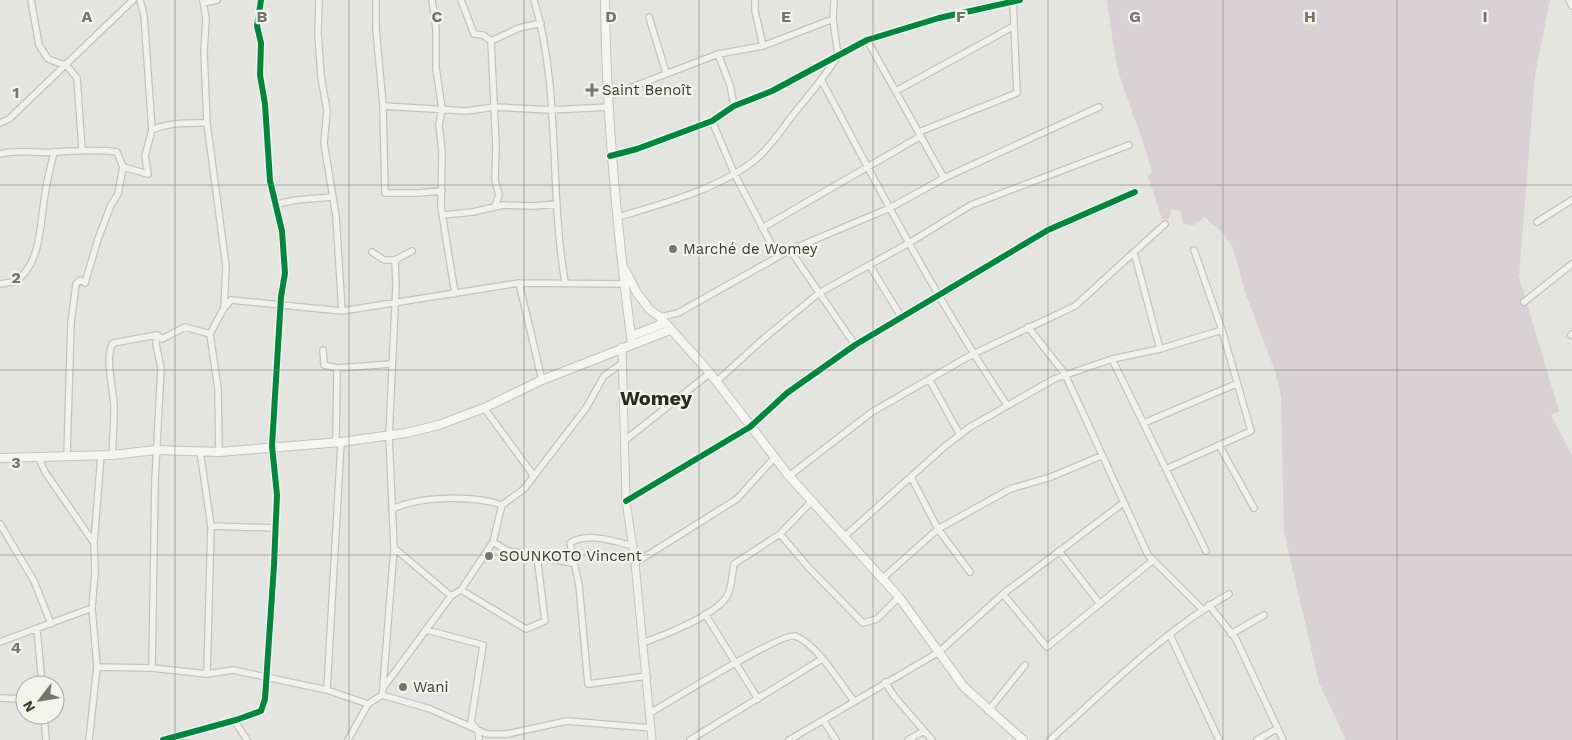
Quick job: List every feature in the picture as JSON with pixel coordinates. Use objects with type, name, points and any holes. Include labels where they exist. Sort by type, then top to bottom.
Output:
[{"type":"main road","points":[[605,0],[610,107],[610,156],[625,270],[624,284],[631,340]]},
{"type":"main road","points":[[625,270],[637,294],[710,373],[789,476],[899,597],[964,688],[988,711],[1024,740]]},
{"type":"main road","points":[[0,458],[112,455],[156,450],[219,452],[389,436],[439,425],[484,408],[542,380],[622,348],[662,320]]},
{"type":"main road","points":[[631,340],[670,330]]},
{"type":"street","points":[[32,0],[39,45],[48,59],[66,66],[77,78],[82,149]]},
{"type":"street","points":[[0,124],[9,119],[66,66],[133,0]]},
{"type":"street","points":[[123,167],[148,174],[145,156],[152,130],[144,15],[140,0]]},
{"type":"street","points":[[217,0],[204,2],[207,123],[226,266],[224,308]]},
{"type":"street","points":[[163,740],[170,740],[261,711],[265,699],[277,496],[272,446],[281,306],[285,274],[282,231],[270,181],[265,104],[260,75],[261,43],[257,26],[261,0]]},
{"type":"street","points":[[319,0],[318,33],[321,77],[327,110],[324,144],[341,272],[342,311]]},
{"type":"street","points":[[376,0],[376,30],[383,106],[385,193],[417,193],[442,190]]},
{"type":"street","points":[[432,0],[436,29],[436,68],[442,108],[439,125],[442,151],[442,215],[455,294]]},
{"type":"street","points":[[462,0],[474,34],[483,35],[491,41]]},
{"type":"street","points":[[534,0],[541,23],[550,110],[558,236],[565,282]]},
{"type":"street","points":[[755,0],[755,12],[763,46]]},
{"type":"street","points":[[618,217],[696,191],[734,173],[755,160],[822,81],[838,56],[833,19],[834,0]]},
{"type":"street","points":[[610,156],[637,149],[712,121],[734,106],[772,91],[867,40],[995,2],[1020,0]]},
{"type":"street","points":[[1569,0],[1572,6]]},
{"type":"street","points":[[762,228],[920,134],[1018,93],[1013,1]]},
{"type":"street","points":[[649,17],[666,73]]},
{"type":"street","points":[[609,96],[718,54],[763,46],[833,19]]},
{"type":"street","points":[[491,41],[519,28],[541,23]]},
{"type":"street","points":[[896,91],[1014,26]]},
{"type":"street","points":[[867,40],[944,178]]},
{"type":"street","points":[[491,41],[496,146],[495,180],[499,195],[495,206]]},
{"type":"street","points":[[718,54],[730,85],[734,106]]},
{"type":"street","points":[[822,81],[909,243],[973,354],[1007,405]]},
{"type":"street","points":[[383,106],[399,109],[442,108],[467,111],[494,107],[550,110],[610,107]]},
{"type":"street","points":[[662,320],[678,313],[790,250],[890,208],[944,178],[1099,107]]},
{"type":"street","points":[[712,121],[734,173],[778,258]]},
{"type":"street","points":[[152,130],[160,126],[207,123]]},
{"type":"street","points":[[716,382],[761,341],[819,294],[870,266],[971,205],[1129,145]]},
{"type":"street","points":[[0,154],[12,151],[54,152],[82,149],[117,152],[123,167],[118,194],[111,205],[98,238],[85,283],[80,280],[76,284],[71,323],[67,455]]},
{"type":"street","points":[[0,284],[17,281],[30,266],[42,225],[45,194],[54,152]]},
{"type":"street","points":[[626,501],[750,427],[787,394],[855,345],[967,280],[976,271],[1048,230],[1135,192]]},
{"type":"street","points":[[277,204],[296,200],[332,197]]},
{"type":"street","points":[[1537,222],[1572,200]]},
{"type":"street","points":[[442,215],[472,212],[495,206],[557,204]]},
{"type":"street","points":[[789,476],[872,412],[973,354],[1075,306],[1165,224]]},
{"type":"street","points":[[790,250],[855,345]]},
{"type":"street","points":[[1166,469],[1251,431],[1222,330],[1194,250]]},
{"type":"street","points":[[372,252],[384,260],[395,260],[412,251]]},
{"type":"street","points":[[1134,252],[1160,349]]},
{"type":"street","points":[[382,695],[394,548],[389,436],[395,260]]},
{"type":"street","points":[[1524,302],[1572,264]]},
{"type":"street","points":[[870,266],[902,318]]},
{"type":"street","points":[[519,282],[542,380]]},
{"type":"street","points":[[219,452],[218,389],[210,334],[230,300],[342,311],[395,302],[413,302],[519,282],[624,284]]},
{"type":"street","points":[[112,455],[114,406],[110,365],[111,346],[117,341],[157,335],[162,339],[185,327],[210,334]]},
{"type":"street","points":[[1028,327],[1065,374],[1101,456],[1152,561],[1203,610]]},
{"type":"street","points":[[845,536],[960,435],[1007,405],[1065,374],[1112,359],[1160,349],[1222,330]]},
{"type":"street","points":[[152,668],[156,450],[161,368],[156,344],[157,335]]},
{"type":"street","points":[[622,348],[626,501],[635,563],[652,740]]},
{"type":"street","points":[[323,350],[324,365],[337,368],[391,364]]},
{"type":"street","points":[[1112,359],[1206,551]]},
{"type":"street","points":[[383,688],[451,596],[462,590],[493,542],[502,505],[524,489],[586,408],[604,376],[621,364]]},
{"type":"street","points":[[328,690],[338,442],[337,368]]},
{"type":"street","points":[[624,441],[710,373]]},
{"type":"street","points":[[928,379],[960,435]]},
{"type":"street","points":[[1144,424],[1236,384]]},
{"type":"street","points":[[484,408],[534,476]]},
{"type":"street","points":[[1219,446],[1254,508]]},
{"type":"street","points":[[200,451],[211,526],[207,674]]},
{"type":"street","points":[[89,740],[97,667],[92,608],[95,572],[94,543],[101,455]]},
{"type":"street","points":[[38,456],[45,472],[94,543]]},
{"type":"street","points":[[883,578],[938,529],[1018,485],[1051,477],[1101,456]]},
{"type":"street","points":[[635,563],[737,499],[774,458]]},
{"type":"street","points":[[911,477],[938,529],[970,572]]},
{"type":"street","points":[[392,509],[406,503],[469,498],[486,499],[502,505]]},
{"type":"street","points":[[642,643],[674,632],[720,604],[728,594],[734,564],[780,534],[812,501]]},
{"type":"street","points":[[789,740],[939,652],[1003,594],[1124,503]]},
{"type":"street","points":[[0,524],[34,580],[51,624]]},
{"type":"street","points":[[211,526],[276,528]]},
{"type":"street","points":[[780,534],[809,568],[863,623],[877,619],[899,597]]},
{"type":"street","points":[[633,546],[616,541],[578,538],[570,544],[572,563],[579,585],[588,684],[646,676]]},
{"type":"street","points":[[493,542],[508,551],[572,563]]},
{"type":"street","points":[[394,548],[451,596]]},
{"type":"street","points":[[1059,551],[1100,604]]},
{"type":"street","points":[[462,590],[526,629],[545,621],[537,556]]},
{"type":"street","points":[[1003,594],[1047,648],[1152,561]]},
{"type":"street","points":[[1050,740],[1141,658],[1203,610],[1229,594]]},
{"type":"street","points":[[1209,606],[1241,650],[1283,740]]},
{"type":"street","points":[[0,642],[92,608]]},
{"type":"street","points":[[705,614],[758,698]]},
{"type":"street","points":[[1231,634],[1264,615]]},
{"type":"street","points":[[37,629],[41,675]]},
{"type":"street","points":[[427,630],[483,645],[471,722],[478,731],[479,740]]},
{"type":"street","points":[[650,712],[784,637],[793,635],[802,639],[822,659],[854,701]]},
{"type":"street","points":[[1170,636],[1219,740]]},
{"type":"street","points":[[690,740],[822,659]]},
{"type":"street","points":[[988,711],[1025,665]]},
{"type":"street","points":[[97,667],[152,668],[207,674],[233,670],[328,690],[368,704]]},
{"type":"street","points":[[885,682],[894,696],[932,740]]},
{"type":"street","points":[[348,740],[368,704],[382,695],[430,709],[487,734],[506,734],[517,730],[580,721],[651,728]]},
{"type":"street","points":[[0,698],[15,699]]},
{"type":"street","points":[[234,720],[247,740]]},
{"type":"street","points":[[823,720],[836,740]]},
{"type":"street","points":[[45,725],[46,740]]},
{"type":"street","points":[[1257,740],[1278,728]]},
{"type":"street","points":[[908,740],[924,731]]},
{"type":"shaded area","points":[[1107,0],[1550,0],[1535,75],[1519,277],[1559,411],[1551,415],[1572,455],[1572,740],[1346,740],[1319,683],[1284,532],[1281,396],[1275,371],[1245,292],[1233,248],[1224,234],[1205,217],[1193,225],[1183,224],[1181,211],[1171,209],[1169,219],[1162,219],[1148,176],[1152,172],[1149,160],[1120,77]]},
{"type":"cycle path","points":[[163,740],[236,720],[261,711],[265,699],[277,495],[272,446],[281,297],[285,273],[282,231],[270,181],[265,104],[260,75],[261,43],[257,26],[261,0]]},
{"type":"cycle path","points":[[610,156],[637,149],[712,121],[734,106],[772,91],[867,40],[939,18],[1020,0]]},
{"type":"cycle path","points":[[626,501],[750,427],[787,393],[855,345],[1048,230],[1135,192]]},
{"type":"place","name":"Saint Benoît","points":[[592,90]]},
{"type":"place","name":"Marché de Womey","points":[[673,249]]},
{"type":"place","name":"SOUNKOTO Vincent","points":[[489,556]]},
{"type":"place","name":"Wani","points":[[403,687]]},
{"type":"district","name":"Womey","points":[[656,398]]}]
